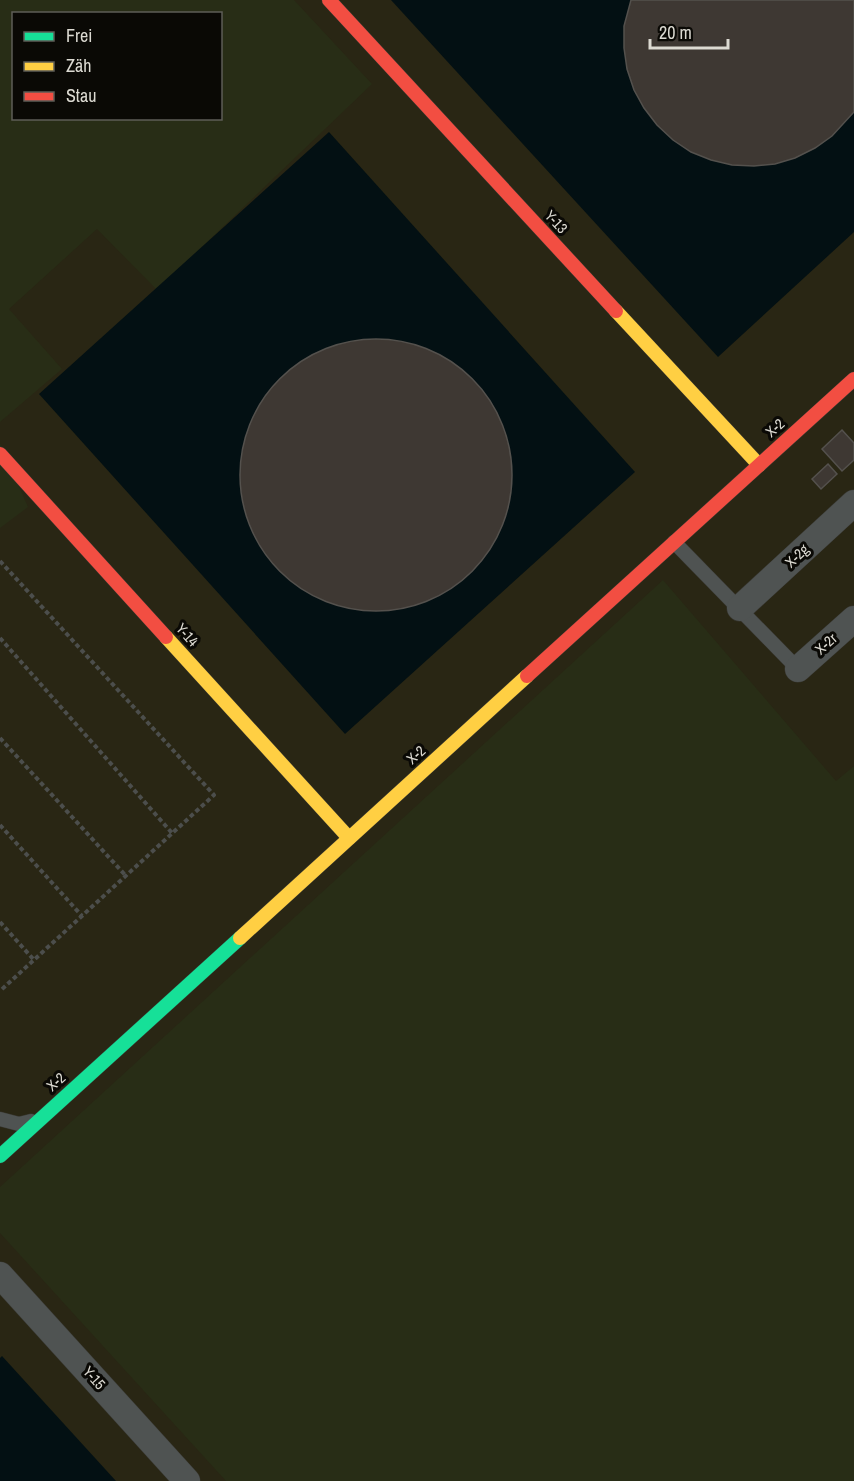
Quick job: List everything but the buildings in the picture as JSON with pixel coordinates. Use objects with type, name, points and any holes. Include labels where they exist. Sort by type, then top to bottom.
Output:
[{"type":"street","name":"Y-13","points":[[329,0],[759,465]]},
{"type":"street","name":"X-2","points":[[0,1156],[854,379]]},
{"type":"street","name":"Y-14","points":[[0,454],[349,838]]},
{"type":"street","name":"X-2g","points":[[740,608],[854,503]]},
{"type":"street","name":"X-2r","points":[[798,669],[854,619]]},
{"type":"street","name":"Y-15","points":[[5,1289],[187,1481]]},
{"type":"lane","points":[[674,542],[798,669]]},
{"type":"lane","points":[[0,1119],[19,1124],[41,1118]]},
{"type":"path","points":[[0,561],[214,795],[0,991]]},
{"type":"path","points":[[0,638],[172,834]]},
{"type":"path","points":[[0,738],[126,876]]},
{"type":"path","points":[[0,825],[82,916]]},
{"type":"path","points":[[0,922],[34,960]]},
{"type":"shaded area","points":[[0,0],[854,0],[854,1481],[0,1481]]},
{"type":"shaded area","points":[[391,0],[854,0],[854,232],[718,357]]},
{"type":"shaded area","points":[[329,132],[635,472],[345,734],[39,394]]},
{"type":"shaded area","points":[[2,1356],[116,1481],[0,1481],[0,1358]]},
{"type":"green space","points":[[0,0],[294,0],[372,84],[157,290],[97,229],[9,309],[62,369],[0,422]]},
{"type":"green space","points":[[0,443],[28,507],[0,528]]},
{"type":"green space","points":[[663,580],[836,781],[854,766],[854,1481],[226,1481],[0,1233],[0,1187]]},
{"type":"traffic: fast","points":[[0,1156],[240,938]]},
{"type":"traffic: slow","points":[[616,311],[759,465]]},
{"type":"traffic: slow","points":[[166,637],[349,838]]},
{"type":"traffic: slow","points":[[240,938],[527,676]]},
{"type":"traffic: jam","points":[[329,0],[616,311]]},
{"type":"traffic: jam","points":[[527,676],[854,379]]},
{"type":"traffic: jam","points":[[0,454],[166,637]]}]
